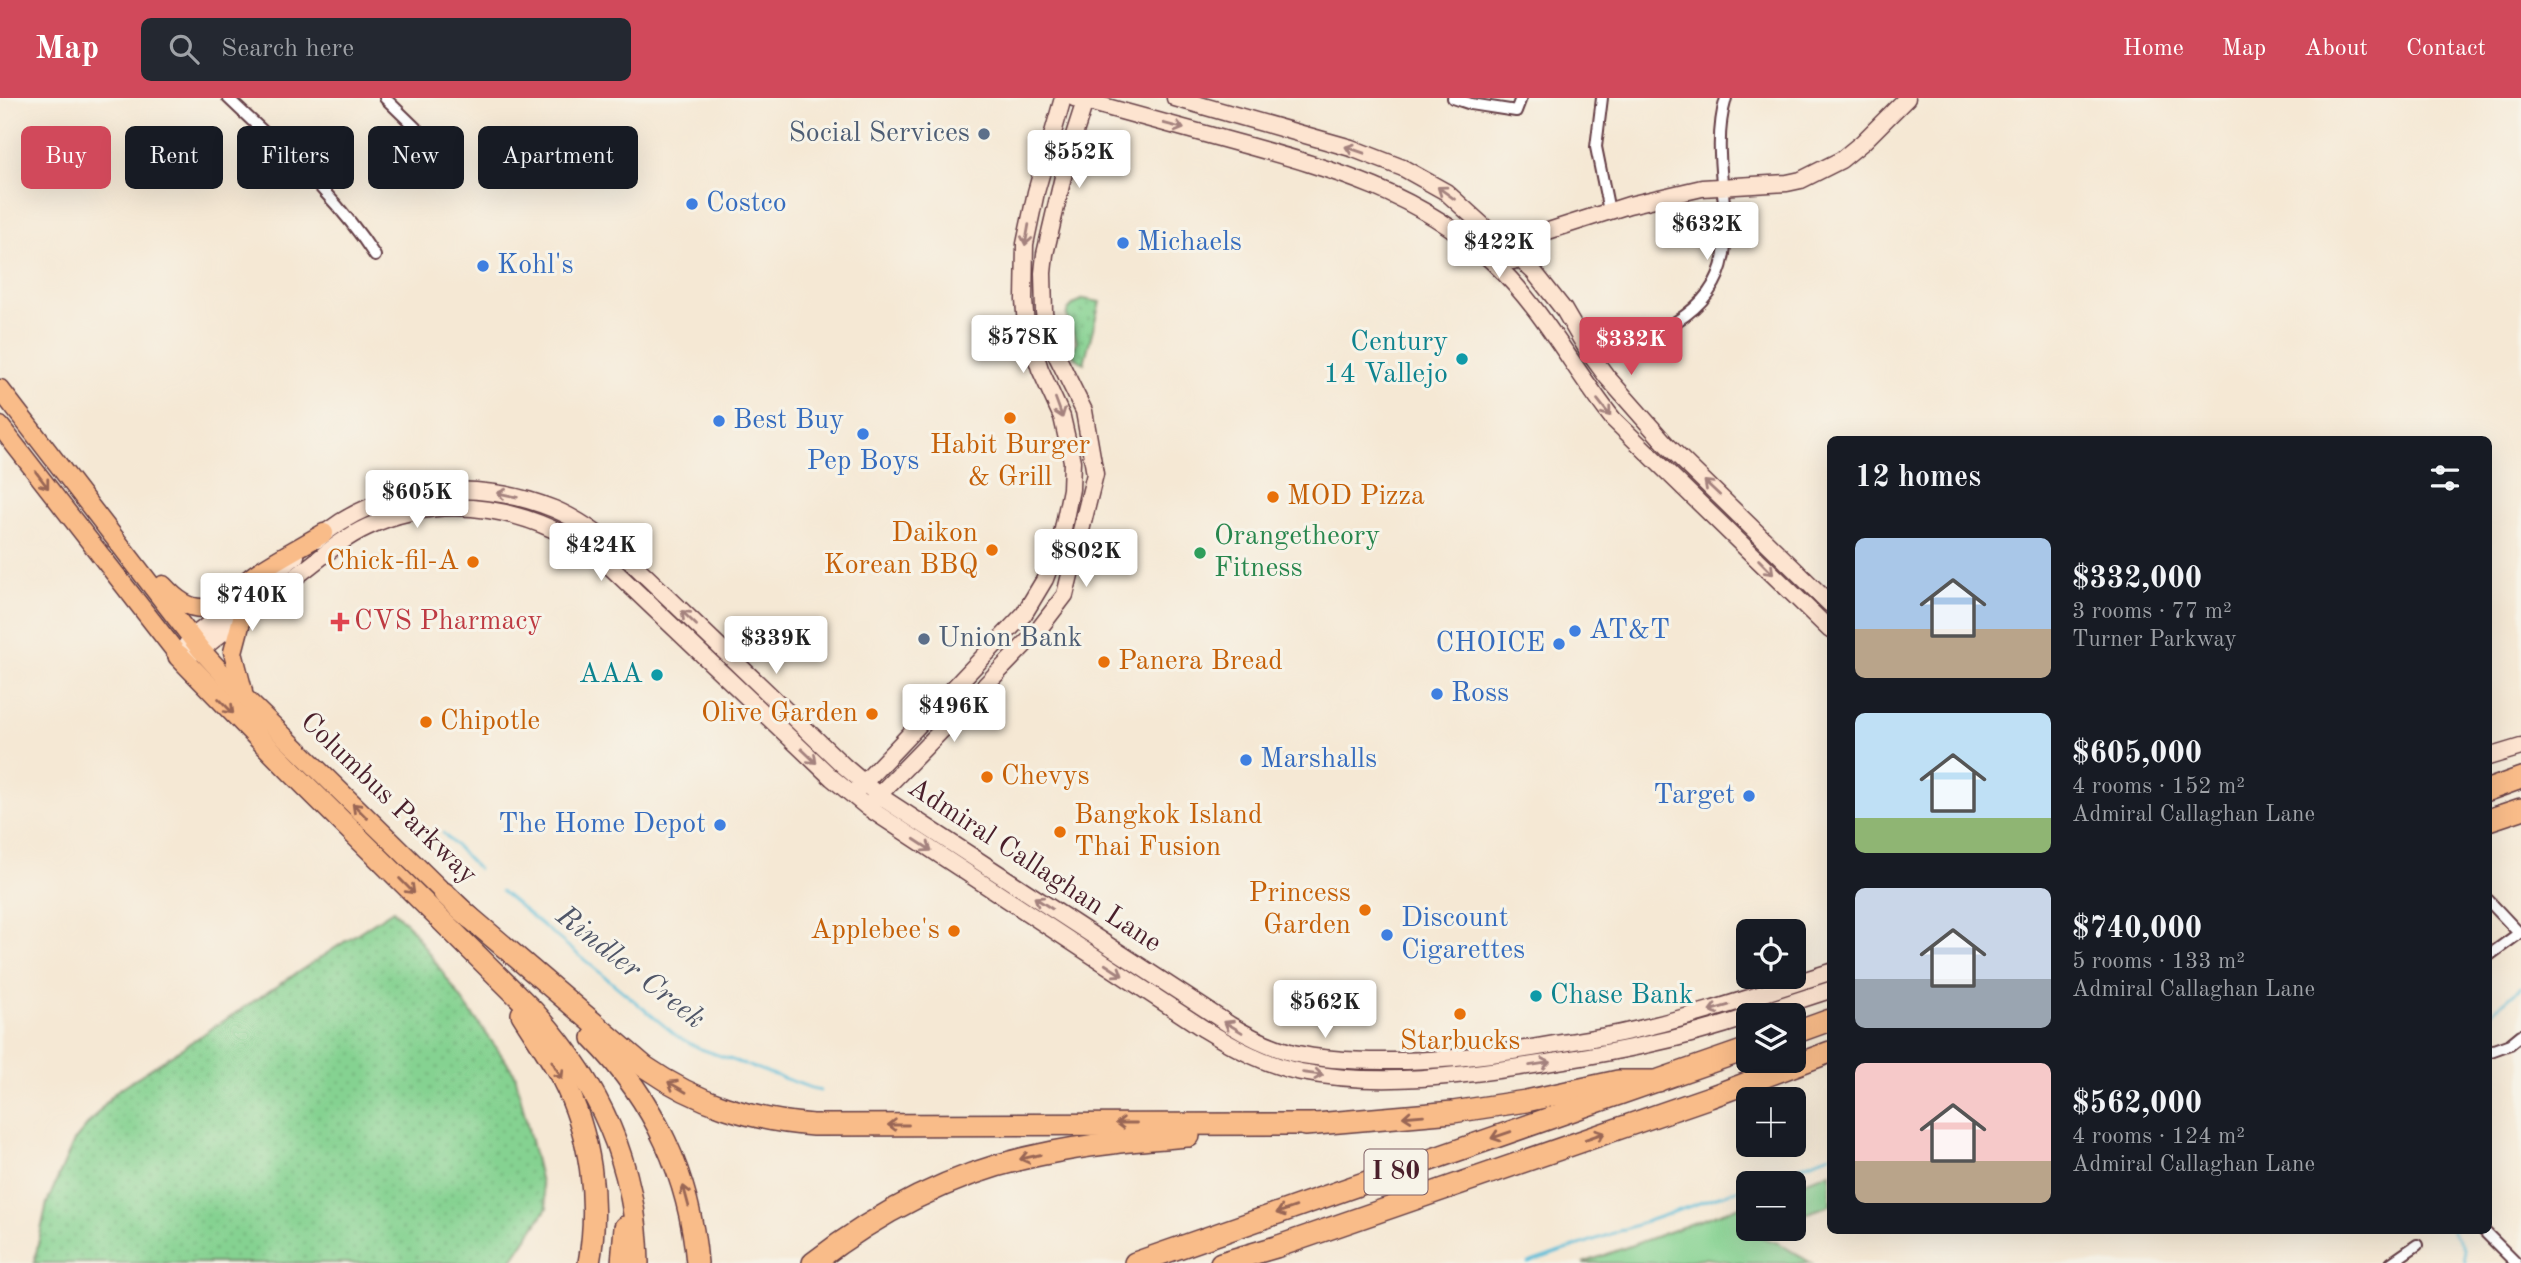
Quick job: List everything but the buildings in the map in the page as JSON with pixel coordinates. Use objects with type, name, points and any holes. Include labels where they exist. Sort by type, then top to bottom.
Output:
[{"type":"highway","name":"Columbus Parkway","points":[[191,648],[292,772],[494,971],[562,1044],[609,1121],[624,1163],[634,1205],[638,1263]]},
{"type":"highway","points":[[2492,789],[2521,778]]},
{"type":"highway","points":[[2492,819],[2521,808]]},
{"type":"highway","name":"Columbus Parkway","points":[[452,900],[599,1045],[642,1099],[665,1137],[681,1177],[692,1224],[696,1263]]},
{"type":"highway","points":[[452,900],[645,1067],[702,1100],[749,1116],[781,1122],[830,1125],[1317,1124]]},
{"type":"highway","points":[[494,971],[562,1079],[579,1120],[588,1155],[594,1204],[589,1263]]},
{"type":"highway","points":[[1806,1029],[1827,1021]]},
{"type":"highway","name":"I 80","points":[[1135,1263],[1736,1053]]},
{"type":"highway","name":"I 80","points":[[1222,1263],[1276,1247],[1710,1097],[1827,1053]]},
{"type":"highway","points":[[813,1263],[870,1223],[909,1201],[949,1183],[1015,1161],[1058,1151],[1126,1142],[1453,1112],[1526,1101],[1618,1081],[1658,1081]]},
{"type":"highway","points":[[609,1121],[624,1205],[622,1263]]},
{"type":"highway","points":[[1247,1263],[1276,1247]]},
{"type":"main road","name":"Columbus Parkway","points":[[0,389],[90,505],[191,648]]},
{"type":"main road","name":"Columbus Parkway","points":[[0,426],[191,648],[452,900]]},
{"type":"main road","points":[[90,505],[178,601],[197,607],[208,608],[217,604],[257,572],[324,533]]},
{"type":"main road","points":[[242,618],[233,652],[245,698]]},
{"type":"street","points":[[228,98],[338,205],[375,256]]},
{"type":"street","points":[[385,98],[414,126]]},
{"type":"street","points":[[852,795],[1024,614],[1045,579],[1062,534],[1071,489],[1072,461],[1062,417],[1040,369],[1026,326],[1024,300],[1025,244],[1036,192],[1063,98]]},
{"type":"street","points":[[1175,98],[1351,148],[1403,168],[1447,192],[1534,272],[1564,310],[1588,351],[1666,444],[1827,601]]},
{"type":"street","points":[[1453,98],[1471,104],[1516,111],[1521,98]]},
{"type":"street","points":[[1602,98],[1596,148],[1609,211]]},
{"type":"street","points":[[1665,328],[1684,318],[1704,299],[1720,273],[1726,239],[1719,140],[1721,114],[1726,98]]},
{"type":"street","points":[[1514,252],[1545,232],[1609,211],[1702,188],[1787,183],[1826,170],[1863,142],[1907,98]]},
{"type":"street","points":[[867,807],[1028,642],[1065,595],[1095,474],[1084,411],[1048,333],[1044,312],[1043,273],[1045,254],[1082,99],[1310,163],[1386,190],[1443,222],[1472,243],[1531,302],[1585,383],[1613,419],[1827,627]]},
{"type":"street","points":[[1514,252],[1513,268],[1530,286],[1531,302]]},
{"type":"street","name":"Admiral Callaghan Lane","points":[[191,648],[324,533],[346,519],[375,505],[407,496],[440,491],[499,493],[555,510],[585,526],[625,556],[878,795],[1230,1026],[1277,1048],[1304,1055],[1356,1061],[1428,1061],[1478,1056],[1623,1033],[1706,1011],[1827,973]]},
{"type":"street","name":"Admiral Callaghan Lane","points":[[191,648],[242,618],[340,543],[381,521],[418,511],[456,507],[520,515],[563,532],[602,559],[867,807],[1222,1040],[1254,1057],[1294,1070],[1356,1077],[1427,1078],[1627,1049],[1736,1020]]},
{"type":"street","points":[[2492,756],[2521,747]]},
{"type":"street","points":[[2492,904],[2520,932],[2492,953]]},
{"type":"street","points":[[1790,1003],[1827,991]]},
{"type":"street","points":[[2492,1051],[2510,1044],[2521,1035]]},
{"type":"street","points":[[2487,1234],[2516,1263]]},
{"type":"street","points":[[2391,1263],[2417,1245]]},
{"type":"green space","points":[[1083,299],[1100,302],[1084,363],[1074,357],[1073,350],[1077,341],[1067,318],[1069,309]]},
{"type":"green space","points":[[393,910],[410,927],[515,1074],[547,1208],[510,1263],[34,1263],[47,1203],[74,1141],[115,1092]]},
{"type":"green space","points":[[1827,1173],[1827,1206],[1806,1214],[1806,1181]]},
{"type":"green space","points":[[1736,1207],[1736,1241],[1772,1241],[1811,1263],[1739,1263],[1704,1258],[1673,1263],[1583,1263]]},
{"type":"waterway","name":"Rindler Creek","points":[[443,833],[478,869]]},
{"type":"waterway","name":"Rindler Creek","points":[[501,891],[678,1037],[701,1049],[820,1091]]},
{"type":"waterway","points":[[2492,1012],[2521,987]]},
{"type":"waterway","name":"Rindler Creek","points":[[1788,1171],[1827,1156]]},
{"type":"waterway","name":"Rindler Creek","points":[[1528,1263],[1736,1190]]},
{"type":"waterway","name":"Rindler Creek","points":[[2454,1234],[2464,1249],[2465,1263]]},
{"type":"place","name":"Social Services","points":[[984,134]]},
{"type":"place","name":"Costco","points":[[692,204]]},
{"type":"place","name":"Michaels","points":[[1123,243]]},
{"type":"place","name":"Kohl's","points":[[483,266]]},
{"type":"place","name":"Century 14 Vallejo","points":[[1462,359]]},
{"type":"place","name":"Habit Burger & Grill","points":[[1010,418]]},
{"type":"place","name":"Best Buy","points":[[719,421]]},
{"type":"place","name":"Pep Boys","points":[[863,434]]},
{"type":"place","name":"MOD Pizza","points":[[1273,497]]},
{"type":"place","name":"Daikon Korean BBQ","points":[[992,550]]},
{"type":"place","name":"Orangetheory Fitness","points":[[1200,553]]},
{"type":"place","name":"Chick-fil-A","points":[[473,562]]},
{"type":"place","name":"CVS Pharmacy","points":[[340,622]]},
{"type":"place","name":"AT&T","points":[[1575,631]]},
{"type":"place","name":"Union Bank","points":[[924,639]]},
{"type":"place","name":"CHOICE","points":[[1559,644]]},
{"type":"place","name":"Panera Bread","points":[[1104,662]]},
{"type":"place","name":"AAA","points":[[657,675]]},
{"type":"place","name":"Ross","points":[[1437,694]]},
{"type":"place","name":"Olive Garden","points":[[872,714]]},
{"type":"place","name":"Chipotle","points":[[426,722]]},
{"type":"place","name":"Marshalls","points":[[1246,760]]},
{"type":"place","name":"Chevys","points":[[987,777]]},
{"type":"place","name":"Target","points":[[1749,796]]},
{"type":"place","name":"The Home Depot","points":[[720,825]]},
{"type":"place","name":"Bangkok Island Thai Fusion","points":[[1060,832]]},
{"type":"place","name":"Princess Garden","points":[[1365,910]]},
{"type":"place","name":"Applebee's","points":[[954,931]]},
{"type":"place","name":"Discount Cigarettes","points":[[1387,935]]},
{"type":"place","name":"Chase Bank","points":[[1536,996]]},
{"type":"place","name":"Starbucks","points":[[1460,1014]]}]
